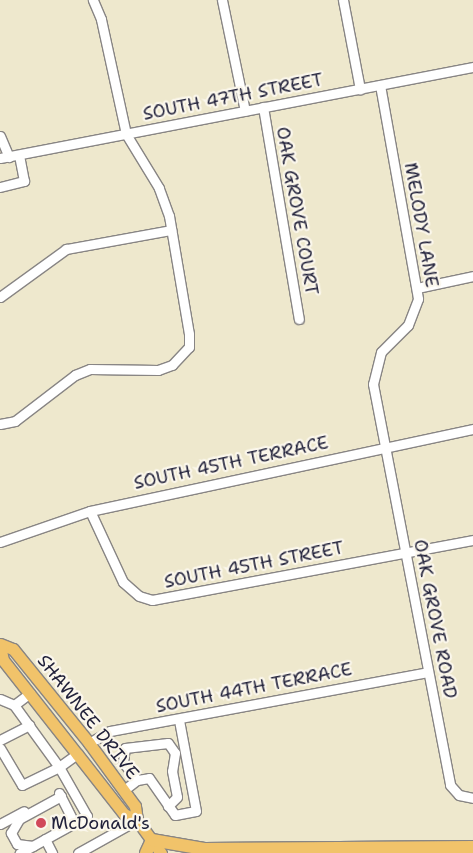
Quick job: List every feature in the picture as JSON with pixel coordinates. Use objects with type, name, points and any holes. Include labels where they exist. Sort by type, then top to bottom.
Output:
[{"type":"highway","points":[[146,853],[152,840],[200,851],[473,847]]},
{"type":"main road","name":"SHAWNEE DRIVE","points":[[138,820],[124,814],[3,660],[0,645],[13,649],[89,743],[135,806],[138,820],[162,853]]},
{"type":"main road","points":[[30,693],[42,684]]},
{"type":"main road","points":[[77,754],[89,743]]},
{"type":"street","points":[[0,424],[14,421],[74,375],[90,368],[158,370],[177,362],[188,347],[189,334],[171,230],[159,188],[126,134],[102,19],[93,0]]},
{"type":"street","points":[[222,0],[245,111]]},
{"type":"street","points":[[343,0],[360,89]]},
{"type":"street","name":"SOUTH 47TH STREET","points":[[5,157],[473,67]]},
{"type":"street","name":"MELODY LANE","points":[[380,85],[417,288],[411,321],[388,343],[376,363],[373,384],[386,446]]},
{"type":"street","name":"OAK GROVE COURT","points":[[263,108],[299,319]]},
{"type":"street","points":[[0,136],[5,157]]},
{"type":"street","points":[[0,188],[24,181],[19,155]]},
{"type":"street","points":[[0,297],[66,249],[171,230]]},
{"type":"street","points":[[417,288],[473,276]]},
{"type":"street","name":"SOUTH 45TH TERRACE","points":[[0,542],[90,511],[386,446],[473,429]]},
{"type":"street","name":"OAK GROVE ROAD","points":[[386,446],[450,785],[459,795],[473,798]]},
{"type":"street","name":"SOUTH 45TH STREET","points":[[90,511],[124,582],[139,596],[152,600],[473,540]]},
{"type":"street","name":"SOUTH 44TH TERRACE","points":[[89,743],[110,731],[179,720],[428,672]]},
{"type":"street","points":[[14,705],[30,693]]},
{"type":"street","points":[[0,699],[14,705],[29,725],[72,785],[87,816],[20,853]]},
{"type":"street","points":[[124,790],[138,780],[149,778],[175,815],[196,811],[179,720]]},
{"type":"street","points":[[0,740],[29,725]]},
{"type":"street","points":[[138,780],[123,762],[125,748],[168,743],[175,753],[172,771],[177,797],[168,806]]},
{"type":"street","points":[[0,748],[22,785],[59,767],[77,754]]},
{"type":"street","points":[[33,846],[17,844],[11,832],[19,819],[72,785]]},
{"type":"street","points":[[60,794],[74,823]]},
{"type":"street","points":[[0,824],[60,794]]},
{"type":"street","points":[[78,853],[138,820]]},
{"type":"street","points":[[45,839],[52,853]]},
{"type":"place","name":"McDonald's","points":[[41,823]]}]
